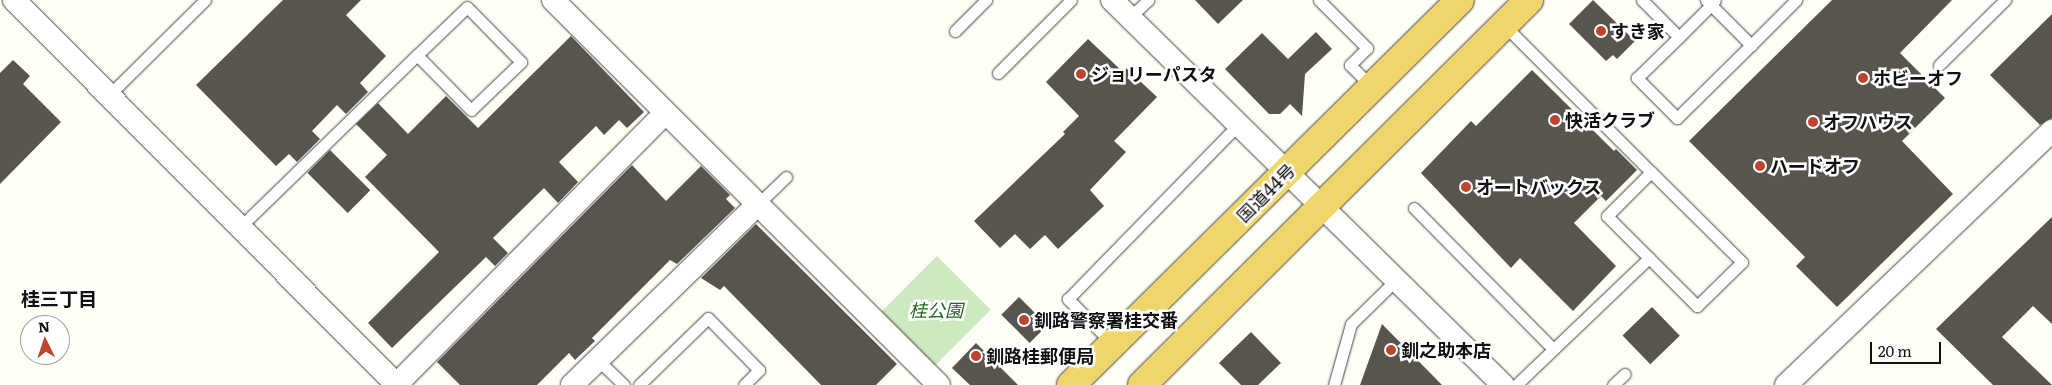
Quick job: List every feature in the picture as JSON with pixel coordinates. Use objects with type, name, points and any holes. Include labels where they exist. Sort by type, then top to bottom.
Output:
[{"type":"highway","name":"国道44号","points":[[1071,385],[1460,0]]},
{"type":"highway","points":[[1153,379],[1529,0]]},
{"type":"street","points":[[14,0],[397,385],[665,113]]},
{"type":"street","points":[[553,0],[936,384]]},
{"type":"street","points":[[1112,0],[1503,385]]},
{"type":"street","points":[[1786,385],[2052,131]]},
{"type":"street","points":[[572,385],[758,204]]},
{"type":"lane","points":[[109,95],[205,0]]},
{"type":"lane","points":[[955,31],[986,0]]},
{"type":"lane","points":[[998,73],[1071,0]]},
{"type":"lane","points":[[1130,17],[1148,0]]},
{"type":"lane","points":[[1319,0],[1367,48],[1350,65],[1371,86]]},
{"type":"lane","points":[[1642,0],[1679,36]]},
{"type":"lane","points":[[1751,45],[1711,2],[1637,78],[1678,118],[1751,45],[1796,0]]},
{"type":"lane","points":[[1939,65],[2005,0]]},
{"type":"lane","points":[[240,227],[467,6],[521,62],[471,110],[417,55]]},
{"type":"lane","points":[[1504,25],[1652,172],[1742,262],[1697,306],[1607,216],[1652,172]]},
{"type":"lane","points":[[1113,344],[1068,299],[1239,124]]},
{"type":"lane","points":[[758,204],[786,177]]},
{"type":"lane","points":[[1414,208],[1553,349]]},
{"type":"lane","points":[[1516,385],[1648,258]]},
{"type":"lane","points":[[1334,385],[1351,324],[1396,280]]},
{"type":"lane","points":[[639,385],[708,318],[759,370],[744,385]]},
{"type":"lane","points":[[598,360],[624,385]]},
{"type":"lane","points":[[1614,385],[1624,374]]},
{"type":"green space","name":"桂公園","points":[[937,256],[991,310],[932,368],[878,315]]},
{"type":"building","points":[[283,0],[361,0],[346,15],[386,56],[360,83],[368,92],[346,114],[337,105],[312,131],[320,139],[297,162],[289,154],[276,166],[196,85]]},
{"type":"building","points":[[1195,0],[1243,0],[1218,24]]},
{"type":"building","name":"すき家","points":[[1593,0],[1635,41],[1617,59],[1613,55],[1606,61],[1569,24]]},
{"type":"building","points":[[1832,0],[1952,0],[1900,53],[1945,98],[1902,141],[1953,194],[1837,307],[1796,266],[1805,257],[1689,141]]},
{"type":"building","points":[[2052,14],[2052,118],[2040,125],[1990,75]]},
{"type":"building","points":[[1316,32],[1332,49],[1305,74],[1302,116],[1290,104],[1280,114],[1269,114],[1225,69],[1262,33],[1288,59]]},
{"type":"building","points":[[571,36],[644,112],[627,128],[619,120],[604,135],[596,126],[559,162],[578,182],[558,203],[544,188],[493,238],[508,253],[495,266],[486,257],[392,348],[368,323],[439,252],[365,177],[387,155],[356,124],[378,103],[408,134],[446,96],[478,128]]},
{"type":"building","points":[[1088,39],[1123,72],[1126,68],[1157,97],[1114,141],[1126,152],[1090,190],[1104,206],[1058,249],[1045,235],[1030,249],[1015,234],[1000,248],[974,221],[1065,134],[1063,132],[1079,116],[1046,82]]},
{"type":"building","points":[[13,60],[30,76],[23,84],[61,122],[0,184],[0,73]]},
{"type":"building","points":[[1532,70],[1614,151],[1616,149],[1637,170],[1606,201],[1601,196],[1574,223],[1616,266],[1573,311],[1520,258],[1511,268],[1421,173],[1471,121],[1476,126]]},
{"type":"building","points":[[330,150],[370,190],[348,213],[307,173]]},
{"type":"building","points":[[632,165],[666,201],[701,166],[730,195],[726,199],[735,208],[677,264],[670,260],[592,338],[595,341],[575,360],[569,353],[537,385],[460,385],[437,362]]},
{"type":"building","points":[[2052,217],[2052,324],[2033,306],[2002,337],[2052,385],[1993,385],[1936,329]]},
{"type":"building","points":[[756,224],[897,364],[876,385],[821,385],[724,286],[720,290],[701,278]]},
{"type":"building","name":"釧路警察署桂交番","points":[[1019,297],[1047,325],[1030,343],[1001,315]]},
{"type":"building","points":[[1652,307],[1680,336],[1650,364],[1623,335]]},
{"type":"building","name":"釧之助本店","points":[[1382,324],[1442,385],[1360,385]]},
{"type":"building","points":[[1251,332],[1281,363],[1258,385],[1241,385],[1219,363]]},
{"type":"building","name":"釧路桂郵便局","points":[[976,343],[1018,385],[970,385],[952,368]]},
{"type":"place","name":"すき家","points":[[1601,31]]},
{"type":"place","name":"ジョリーパスタ","points":[[1081,74]]},
{"type":"place","name":"ホビーオフ","points":[[1863,78]]},
{"type":"place","name":"快活クラブ","points":[[1555,120]]},
{"type":"place","name":"オフハウス","points":[[1813,122]]},
{"type":"place","name":"ハードオフ","points":[[1760,166]]},
{"type":"place","name":"オートバックス","points":[[1466,187]]},
{"type":"place","name":"釧路警察署桂交番","points":[[1024,320]]},
{"type":"place","name":"釧之助本店","points":[[1391,350]]},
{"type":"place","name":"釧路桂郵便局","points":[[976,356]]},
{"type":"district","name":"桂三丁目","points":[[59,299]]}]
